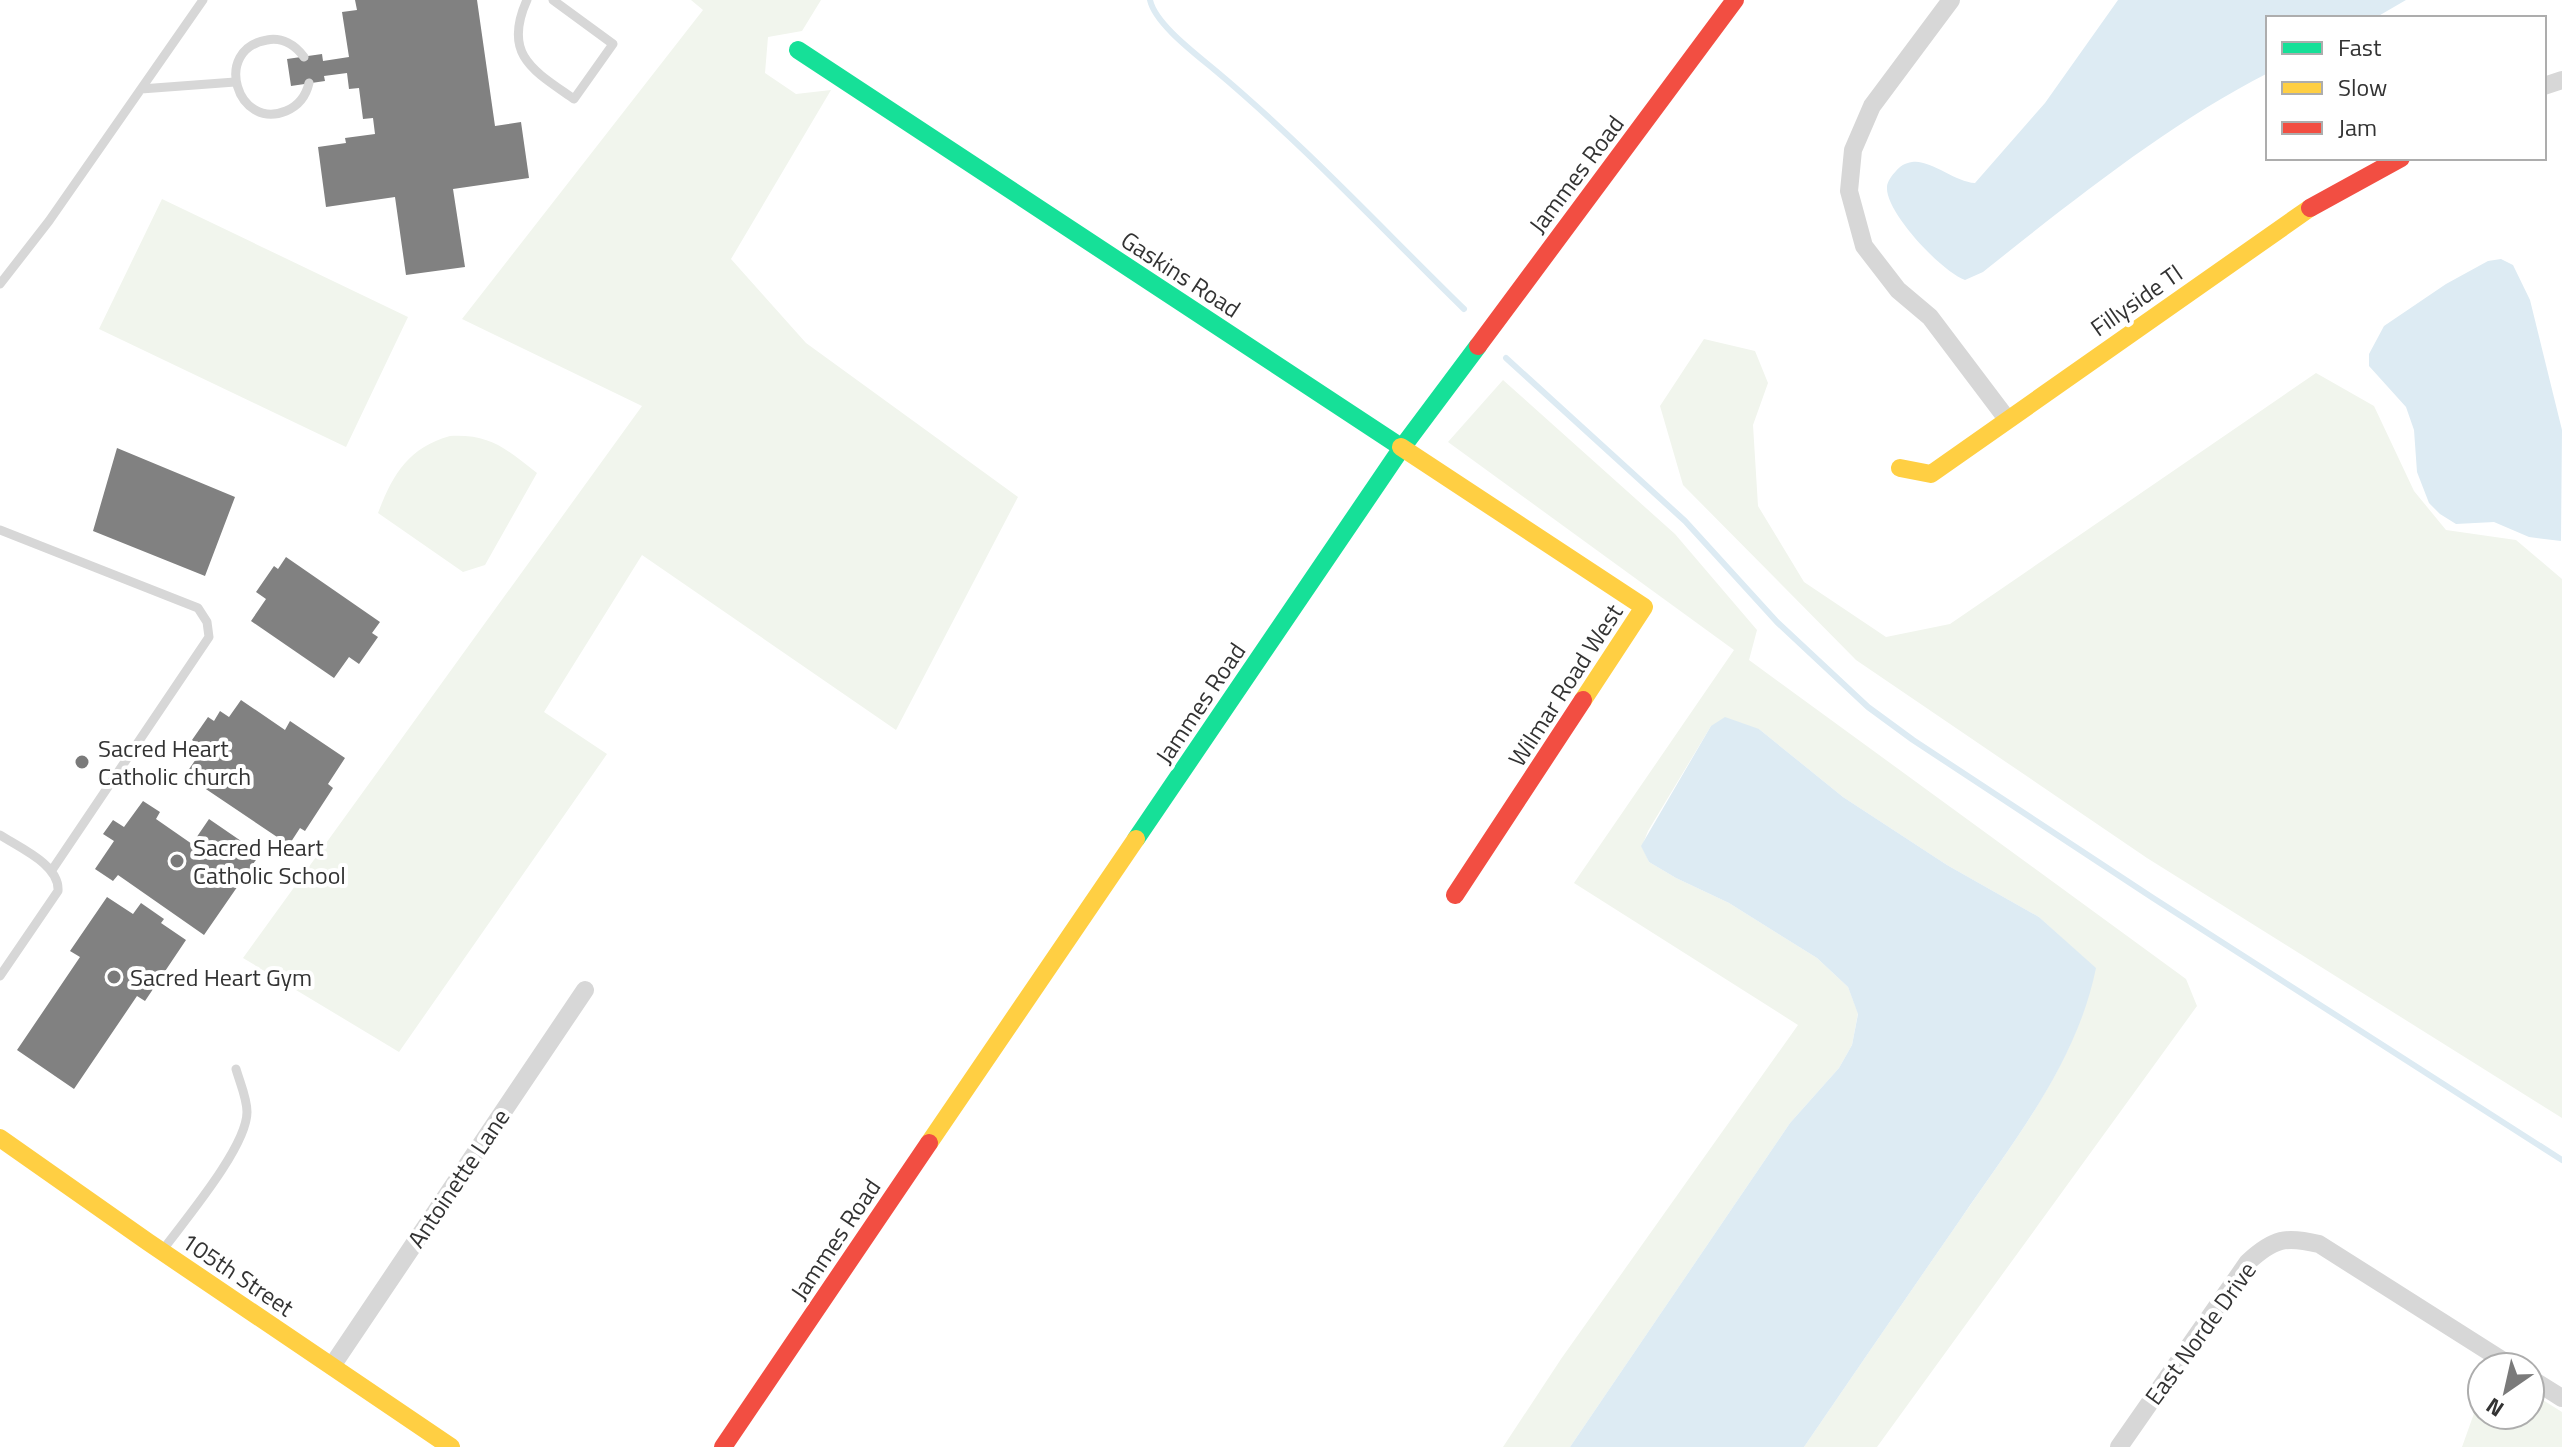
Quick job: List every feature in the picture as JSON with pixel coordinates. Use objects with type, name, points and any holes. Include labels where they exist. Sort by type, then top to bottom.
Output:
[{"type":"street","name":"Jammes Road","points":[[723,1447],[1401,449],[1735,0]]},
{"type":"street","points":[[1951,0],[1872,106],[1853,150],[1849,191],[1864,246],[1898,290],[1930,317],[2007,419]]},
{"type":"street","name":"Gaskins Road","points":[[798,50],[1537,537]]},
{"type":"street","name":"Fillyside Tl","points":[[1900,468],[1931,474],[2313,206],[2397,160]]},
{"type":"street","name":"Wilmar Road West","points":[[1455,895],[1644,607],[1537,537]]},
{"type":"street","name":"Antoinette Lane","points":[[332,1366],[585,990]]},
{"type":"street","name":"105th Street","points":[[0,1138],[451,1447]]},
{"type":"street","name":"East Norde Drive","points":[[2119,1447],[2248,1262],[2263,1248],[2277,1241],[2296,1239],[2319,1244],[2488,1351]]},
{"type":"lane","points":[[0,284],[49,221],[203,0]]},
{"type":"lane","points":[[527,0],[518,25],[523,56],[534,71],[574,99],[613,44],[553,0]]},
{"type":"lane","points":[[304,57],[295,46],[285,41],[264,40],[245,51],[239,60],[235,82],[247,103],[269,113],[281,113],[292,108],[302,100],[309,83]]},
{"type":"lane","points":[[141,89],[235,82]]},
{"type":"lane","points":[[0,530],[187,603],[198,608],[207,622],[209,637],[52,870]]},
{"type":"lane","points":[[0,835],[52,870],[59,882],[58,891],[0,976]]},
{"type":"lane","points":[[162,1251],[222,1168],[239,1138],[247,1113],[236,1069]]},
{"type":"shaded area","points":[[691,0],[821,0],[802,31],[768,37],[765,73],[796,94],[831,90],[731,259],[806,343],[1018,497],[896,730],[642,555],[544,712],[607,754],[399,1052],[243,958],[642,406],[462,319],[703,10]]},
{"type":"shaded area","points":[[2118,0],[2406,0],[2378,16],[2266,16],[2266,74],[2157,140],[1983,272],[1965,280],[1943,266],[1905,225],[1889,198],[1887,187],[1890,179],[1903,165],[1919,162],[1975,183],[2045,103]]},
{"type":"shaded area","points":[[162,199],[408,317],[346,447],[99,329]]},
{"type":"shaded area","points":[[2501,259],[2513,265],[2530,300],[2562,430],[2561,541],[2529,537],[2494,522],[2456,524],[2440,514],[2429,503],[2417,472],[2414,430],[2406,407],[2369,366],[2369,354],[2384,326],[2446,284],[2488,261]]},
{"type":"shaded area","points":[[1704,339],[1755,351],[1768,383],[1753,425],[1758,506],[1804,582],[1886,637],[1950,624],[2316,373],[2374,406],[2414,491],[2446,530],[2516,540],[2562,579],[2562,1118],[2147,858],[1856,660],[1683,485],[1660,406]]},
{"type":"shaded area","points":[[1503,380],[1675,534],[1757,630],[1749,660],[2186,979],[2197,1006],[1877,1447],[1804,1447],[2041,1100],[2074,1036],[2095,968],[2039,917],[1947,865],[1843,797],[1759,729],[1711,726],[1648,831],[1642,846],[1649,862],[1729,903],[1817,958],[1848,987],[1858,1013],[1852,1045],[1839,1068],[1790,1123],[1570,1447],[1503,1447],[1561,1359],[1798,1025],[1574,883],[1734,650],[1448,442]]},
{"type":"shaded area","points":[[450,436],[487,440],[507,450],[537,473],[485,565],[463,572],[378,513],[404,464],[423,448]]},
{"type":"shaded area","points":[[1725,717],[1759,729],[1843,797],[1947,865],[2039,917],[2096,968],[2074,1036],[2041,1100],[1804,1447],[1570,1447],[1790,1123],[1839,1068],[1852,1045],[1858,1014],[1848,987],[1817,958],[1729,903],[1649,862],[1641,846],[1711,726]]},
{"type":"shaded area","points":[[2546,1402],[2562,1412],[2562,1447],[2462,1447],[2468,1431],[2546,1431]]},
{"type":"building","points":[[355,0],[477,0],[495,126],[521,122],[529,178],[453,189],[465,267],[406,275],[395,197],[326,207],[318,147],[346,143],[345,138],[375,134],[373,118],[363,119],[359,88],[349,89],[347,73],[324,76],[325,81],[291,86],[287,59],[322,54],[323,61],[349,57],[342,12],[357,10]]},
{"type":"building","points":[[117,448],[235,497],[205,576],[93,531]]},
{"type":"building","points":[[286,557],[380,622],[372,633],[378,637],[359,664],[349,657],[334,678],[251,621],[266,599],[256,592],[274,566],[278,569]]},
{"type":"building","points":[[241,700],[285,730],[290,721],[345,758],[328,784],[333,788],[305,831],[300,828],[289,845],[185,775],[196,759],[189,754],[196,743],[192,740],[208,717],[214,721],[220,711],[229,717]]},
{"type":"building","name":"Sacred Heart Catholic School","points":[[143,801],[160,812],[156,819],[192,844],[209,819],[260,854],[204,935],[118,875],[113,881],[95,869],[114,841],[103,834],[113,820],[124,827]]},
{"type":"building","name":"Sacred Heart Gym","points":[[107,897],[133,914],[141,903],[164,919],[161,923],[186,940],[145,1001],[137,996],[74,1089],[17,1050],[80,957],[70,951]]},
{"type":"waterway","points":[[1150,0],[1160,19],[1178,38],[1280,128],[1464,309]]},
{"type":"waterway","points":[[1506,358],[1685,521],[1777,622],[1868,707],[2153,898],[2562,1160]]},
{"type":"traffic: fast","points":[[798,50],[1401,447]]},
{"type":"traffic: fast","points":[[1136,839],[1401,449],[1478,346]]},
{"type":"traffic: slow","points":[[1900,468],[1931,474],[2310,208]]},
{"type":"traffic: slow","points":[[1401,447],[1644,607],[1583,700]]},
{"type":"traffic: slow","points":[[929,1143],[1136,839]]},
{"type":"traffic: slow","points":[[0,1138],[451,1447]]},
{"type":"traffic: jam","points":[[1478,346],[1735,0]]},
{"type":"traffic: jam","points":[[2310,208],[2397,160]]},
{"type":"traffic: jam","points":[[1455,895],[1583,700]]},
{"type":"traffic: jam","points":[[723,1447],[929,1143]]},
{"type":"place","name":"Sacred Heart Catholic church","points":[[82,762]]},
{"type":"place","name":"Sacred Heart Catholic School","points":[[177,861]]},
{"type":"place","name":"Sacred Heart Gym","points":[[114,977]]}]
